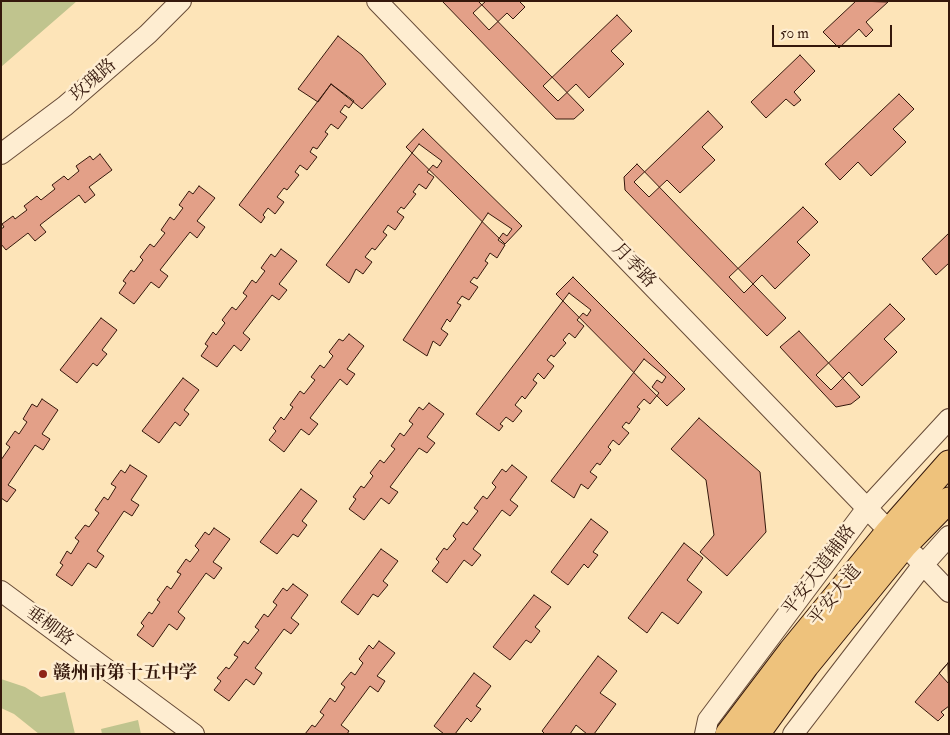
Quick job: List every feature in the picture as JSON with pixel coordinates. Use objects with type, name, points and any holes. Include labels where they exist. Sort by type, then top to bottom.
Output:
[{"type":"main road","name":"平安大道","points":[[757,734],[949,463]]},
{"type":"main road","name":"平安大道","points":[[728,734],[791,651],[897,538],[949,500]]},
{"type":"street","name":"玫瑰路","points":[[1,154],[65,106],[148,34],[181,1]]},
{"type":"street","name":"月季路","points":[[376,1],[949,592]]},
{"type":"street","name":"平安大道辅路","points":[[705,734],[708,720],[867,508],[949,419]]},
{"type":"street","points":[[793,734],[922,566],[949,536]]},
{"type":"street","name":"垂柳路","points":[[1,591],[194,734]]},
{"type":"green space","points":[[1,1],[77,1],[1,67]]},
{"type":"green space","points":[[1,679],[25,687],[41,697],[65,692],[75,734],[39,734],[14,714],[1,708]]},
{"type":"green space","points":[[138,720],[141,734],[102,734],[101,729]]},
{"type":"building","points":[[442,1],[478,1],[584,110],[574,119],[556,119]]},
{"type":"building","points":[[486,1],[519,1],[525,7],[513,19],[507,13],[489,30],[473,13]]},
{"type":"building","points":[[856,1],[888,2],[866,22],[873,30],[866,37],[859,29],[839,48],[823,32]]},
{"type":"building","points":[[617,15],[632,31],[611,51],[624,64],[589,98],[576,84],[558,101],[543,86]]},
{"type":"building","points":[[338,36],[362,55],[386,84],[362,109],[331,84],[318,102],[298,89]]},
{"type":"building","points":[[800,55],[815,71],[794,92],[801,100],[794,106],[786,99],[766,118],[751,102]]},
{"type":"building","points":[[331,84],[354,101],[349,108],[345,105],[340,112],[347,117],[338,129],[331,124],[325,132],[328,134],[317,149],[313,147],[310,152],[317,157],[307,170],[300,165],[295,172],[299,175],[287,190],[284,188],[277,197],[284,202],[275,214],[268,208],[263,215],[265,217],[261,223],[239,205]]},
{"type":"building","points":[[899,94],[914,109],[893,129],[906,142],[871,176],[858,162],[840,180],[825,164]]},
{"type":"building","points":[[708,111],[723,127],[702,147],[715,160],[680,193],[667,180],[649,197],[634,182]]},
{"type":"building","points":[[423,129],[522,226],[505,244],[406,147]]},
{"type":"building","points":[[419,144],[442,161],[437,168],[433,165],[427,172],[434,177],[426,189],[419,184],[413,192],[416,194],[404,209],[401,207],[397,212],[404,217],[395,230],[388,225],[383,232],[387,235],[375,250],[372,248],[365,257],[372,262],[363,274],[356,269],[349,283],[326,265]]},
{"type":"building","points":[[100,154],[112,170],[89,187],[95,195],[85,203],[79,195],[40,225],[46,232],[35,241],[28,233],[6,250],[1,244],[1,229],[4,227],[2,224],[13,216],[15,219],[27,210],[24,206],[37,196],[41,200],[55,189],[52,185],[64,176],[68,180],[79,171],[76,166],[90,156],[93,160]]},
{"type":"building","points":[[637,164],[786,318],[767,336],[625,190],[624,177]]},
{"type":"building","points":[[199,186],[215,198],[197,221],[205,227],[197,238],[190,232],[160,270],[168,276],[159,288],[151,282],[134,304],[119,293],[126,283],[123,281],[131,270],[134,272],[143,260],[140,257],[150,244],[154,247],[165,233],[161,230],[170,217],[174,220],[183,208],[179,205],[189,191],[193,194]]},
{"type":"building","points":[[803,207],[818,222],[797,242],[810,255],[775,289],[762,275],[744,293],[729,277]]},
{"type":"building","points":[[488,213],[512,229],[507,236],[503,233],[498,240],[505,245],[497,258],[490,253],[485,261],[488,263],[477,279],[474,277],[470,282],[478,287],[469,300],[462,296],[457,303],[461,305],[450,322],[447,319],[441,329],[448,334],[440,346],[433,341],[427,356],[403,340]]},
{"type":"building","points":[[949,233],[949,263],[936,275],[922,259]]},
{"type":"building","points":[[281,249],[297,261],[279,284],[287,290],[279,300],[272,295],[243,333],[250,339],[241,351],[234,345],[217,367],[201,356],[208,346],[205,344],[213,332],[216,335],[225,323],[222,320],[232,307],[236,310],[247,296],[243,293],[252,280],[256,283],[265,271],[261,268],[271,254],[275,257]]},
{"type":"building","points":[[573,277],[685,389],[667,406],[556,294]]},
{"type":"building","points":[[569,293],[591,310],[587,316],[583,313],[577,320],[584,326],[575,338],[569,333],[563,340],[566,343],[554,357],[551,355],[547,360],[554,366],[544,379],[538,373],[533,380],[537,383],[525,399],[522,396],[515,405],[522,411],[513,422],[506,417],[500,424],[503,426],[499,431],[476,414]]},
{"type":"building","points":[[890,304],[905,319],[884,339],[897,352],[862,386],[849,372],[831,390],[816,375]]},
{"type":"building","points":[[101,318],[117,330],[102,350],[107,354],[97,366],[93,363],[77,383],[60,370]]},
{"type":"building","points":[[799,331],[860,397],[851,404],[836,407],[780,347]]},
{"type":"building","points":[[349,334],[364,346],[347,369],[355,374],[347,385],[340,379],[310,418],[318,424],[309,435],[301,429],[284,452],[269,440],[276,431],[273,428],[281,417],[284,420],[293,407],[290,405],[300,391],[304,394],[315,380],[311,377],[320,365],[324,368],[333,356],[329,352],[339,339],[343,341]]},
{"type":"building","points":[[644,359],[666,377],[662,383],[657,380],[652,387],[659,393],[650,404],[644,399],[637,407],[640,409],[629,424],[626,422],[622,427],[629,433],[619,445],[613,440],[608,447],[611,450],[600,465],[597,463],[590,472],[597,477],[588,489],[581,484],[574,498],[551,481]]},
{"type":"building","points":[[183,378],[199,390],[184,410],[189,414],[180,426],[175,422],[159,443],[142,431]]},
{"type":"building","points":[[42,399],[58,410],[42,434],[50,439],[43,450],[35,445],[8,485],[16,490],[7,502],[1,498],[1,460],[10,447],[6,444],[15,431],[19,434],[27,422],[23,419],[32,404],[37,407]]},
{"type":"building","points":[[429,403],[444,414],[427,437],[435,443],[427,453],[419,448],[390,487],[398,492],[389,504],[381,498],[364,520],[349,509],[356,499],[353,497],[361,486],[364,488],[373,476],[370,473],[380,460],[384,463],[395,449],[391,446],[400,433],[404,436],[413,424],[409,421],[419,407],[423,410]]},
{"type":"building","points":[[699,418],[760,472],[766,532],[727,576],[700,552],[714,535],[706,480],[671,449]]},
{"type":"building","points":[[130,465],[147,476],[131,500],[139,505],[132,516],[124,511],[97,551],[104,556],[96,568],[88,563],[72,586],[56,575],[63,565],[60,563],[67,551],[71,554],[79,541],[75,538],[85,525],[89,527],[99,513],[95,510],[104,497],[108,500],[116,487],[111,484],[121,470],[125,473]]},
{"type":"building","points":[[512,465],[527,477],[510,500],[518,506],[510,516],[502,510],[473,549],[481,555],[472,566],[464,560],[447,583],[432,571],[439,562],[436,559],[444,548],[447,550],[456,539],[453,536],[463,522],[467,525],[478,511],[474,508],[483,496],[487,499],[496,487],[492,483],[502,469],[506,472]]},
{"type":"building","points":[[301,489],[317,501],[302,521],[307,525],[298,537],[293,534],[277,554],[260,542]]},
{"type":"building","points":[[591,519],[608,532],[593,552],[598,555],[588,568],[584,564],[568,585],[551,572]]},
{"type":"building","points":[[214,528],[230,539],[213,562],[222,568],[214,579],[206,573],[178,612],[185,618],[177,630],[169,624],[153,647],[137,635],[144,626],[141,623],[149,612],[152,614],[160,602],[157,600],[167,586],[171,589],[181,574],[177,572],[186,559],[190,562],[199,550],[195,546],[205,532],[209,535]]},
{"type":"building","points":[[684,543],[703,558],[687,580],[702,592],[678,624],[662,612],[647,633],[628,618]]},
{"type":"building","points":[[381,549],[398,561],[383,581],[388,585],[378,597],[373,594],[358,615],[341,602]]},
{"type":"building","points":[[293,584],[308,595],[291,618],[299,624],[291,634],[284,629],[255,668],[262,673],[254,685],[246,679],[229,701],[214,690],[221,681],[217,678],[226,667],[229,669],[238,657],[234,655],[244,641],[248,644],[259,630],[255,627],[264,614],[268,617],[277,605],[273,602],[283,588],[287,591]]},
{"type":"building","points":[[534,595],[551,607],[535,627],[540,631],[531,643],[526,640],[510,660],[493,647]]},
{"type":"building","points":[[379,641],[395,653],[377,676],[385,681],[378,692],[370,686],[341,725],[349,731],[347,734],[305,734],[312,725],[315,727],[324,715],[320,712],[330,698],[335,702],[345,687],[341,684],[351,672],[355,675],[363,663],[359,659],[369,645],[373,649]]},
{"type":"building","points":[[598,656],[617,671],[600,693],[616,704],[594,734],[587,734],[576,725],[570,734],[545,734],[542,731]]},
{"type":"building","points":[[948,663],[949,706],[941,712],[944,715],[938,721],[915,702]]},
{"type":"building","points":[[949,663],[949,684],[939,673]]},
{"type":"building","points":[[474,673],[491,686],[476,706],[481,709],[471,722],[467,718],[455,734],[444,734],[434,726]]},
{"type":"place","name":"赣州市第十五中学","points":[[43,674]]}]
